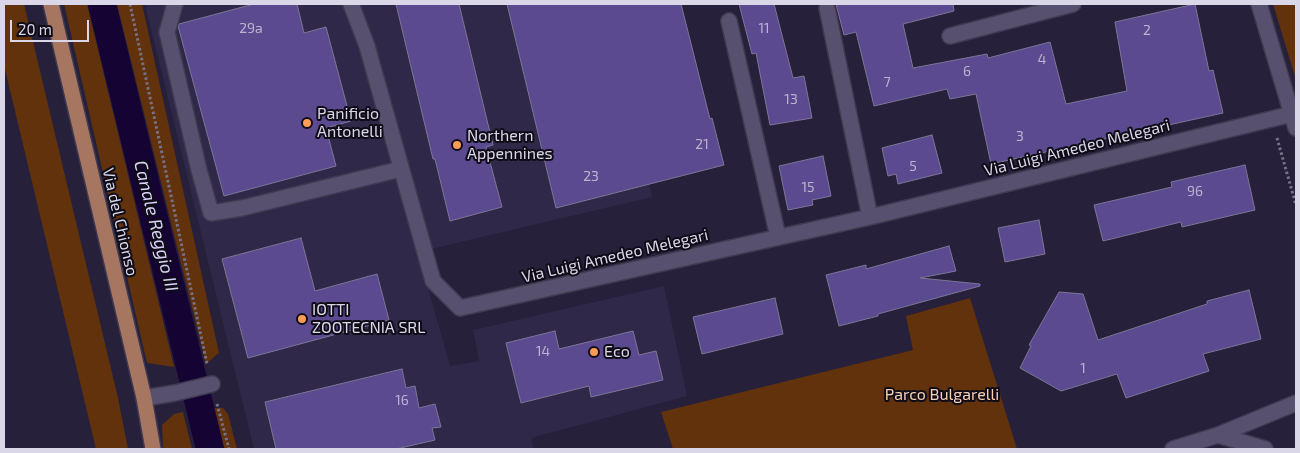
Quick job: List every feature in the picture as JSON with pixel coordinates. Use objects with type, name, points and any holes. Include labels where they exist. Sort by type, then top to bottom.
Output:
[{"type":"main road","name":"Via del Chionso","points":[[51,4],[144,398],[153,449]]},
{"type":"street","points":[[175,4],[167,32],[198,170],[211,213],[242,208],[400,169],[368,46],[351,4]]},
{"type":"street","points":[[950,36],[1073,4]]},
{"type":"street","points":[[1259,4],[1294,121]]},
{"type":"street","points":[[827,8],[870,217]]},
{"type":"street","points":[[729,21],[778,238]]},
{"type":"street","name":"Via Luigi Amedeo Melegari","points":[[400,169],[433,281],[460,308],[1294,121]]},
{"type":"street","points":[[144,398],[212,384]]},
{"type":"street","points":[[1173,449],[1218,435],[1296,403]]},
{"type":"street","points":[[1218,435],[1264,449]]},
{"type":"path","points":[[130,4],[212,384],[229,449]]},
{"type":"shaded area","points":[[145,4],[611,4],[652,197],[418,252],[450,366],[479,361],[473,330],[664,286],[687,396],[531,438],[534,449],[254,449]]},
{"type":"green space","points":[[4,4],[24,4],[118,398],[128,449],[96,449],[4,65]]},
{"type":"green space","points":[[64,4],[87,4],[174,367],[147,363]]},
{"type":"green space","points":[[117,4],[142,4],[219,353],[206,364]]},
{"type":"green space","points":[[1273,4],[1296,4],[1296,80]]},
{"type":"green space","name":"Parco Bulgarelli","points":[[970,298],[1017,449],[673,449],[661,412],[913,350],[906,316]]},
{"type":"green space","points":[[214,408],[223,408],[228,414],[237,449],[224,449]]},
{"type":"green space","points":[[183,412],[192,449],[163,449],[162,425],[174,414]]},
{"type":"building","points":[[254,4],[297,4],[304,33],[326,27],[351,121],[326,128],[336,166],[224,196],[178,26],[179,24]]},
{"type":"building","points":[[396,4],[459,4],[493,145],[486,147],[502,207],[450,221],[435,159],[433,159]]},
{"type":"building","points":[[507,4],[681,4],[710,119],[712,118],[724,165],[556,208]]},
{"type":"building","points":[[739,4],[774,4],[793,78],[804,76],[812,118],[770,125],[756,53],[752,54]]},
{"type":"building","points":[[836,4],[953,4],[954,11],[903,24],[913,68],[987,54],[988,58],[1050,42],[1066,104],[1127,91],[1115,22],[1195,4],[1209,71],[1213,70],[1223,113],[991,164],[976,94],[950,99],[947,89],[874,106],[856,32],[844,35]]},
{"type":"building","points":[[932,135],[942,173],[898,184],[896,174],[888,176],[882,148]]},
{"type":"building","points":[[823,156],[831,196],[812,200],[813,205],[788,210],[779,166]]},
{"type":"building","points":[[1245,165],[1255,210],[1182,227],[1181,222],[1103,241],[1094,205],[1172,187],[1171,182]]},
{"type":"building","points":[[1039,220],[1045,254],[1005,262],[998,228]]},
{"type":"building","points":[[301,238],[315,291],[377,274],[389,320],[248,358],[222,259]]},
{"type":"building","points":[[949,246],[956,271],[920,278],[980,284],[980,286],[839,326],[826,275],[866,265],[866,269]]},
{"type":"building","points":[[1249,290],[1261,339],[1203,354],[1209,371],[1126,398],[1117,374],[1061,391],[1020,368],[1031,346],[1029,345],[1059,292],[1083,294],[1098,340],[1207,304],[1207,301]]},
{"type":"building","points":[[775,298],[783,334],[702,354],[693,317]]},
{"type":"building","points":[[555,331],[559,349],[633,331],[639,355],[656,351],[663,380],[591,397],[589,386],[521,403],[506,343]]},
{"type":"building","points":[[402,369],[406,388],[415,386],[419,408],[435,404],[441,427],[432,428],[435,440],[396,449],[276,449],[265,402]]},
{"type":"waterway","name":"Canale Reggio III","points":[[102,4],[210,449]]},
{"type":"place","name":"Panificio Antonelli","points":[[307,123]]},
{"type":"place","name":"Northern Appennines","points":[[457,145]]},
{"type":"place","name":"IOTTI ZOOTECNIA SRL","points":[[302,319]]},
{"type":"place","name":"Eco","points":[[594,352]]}]
